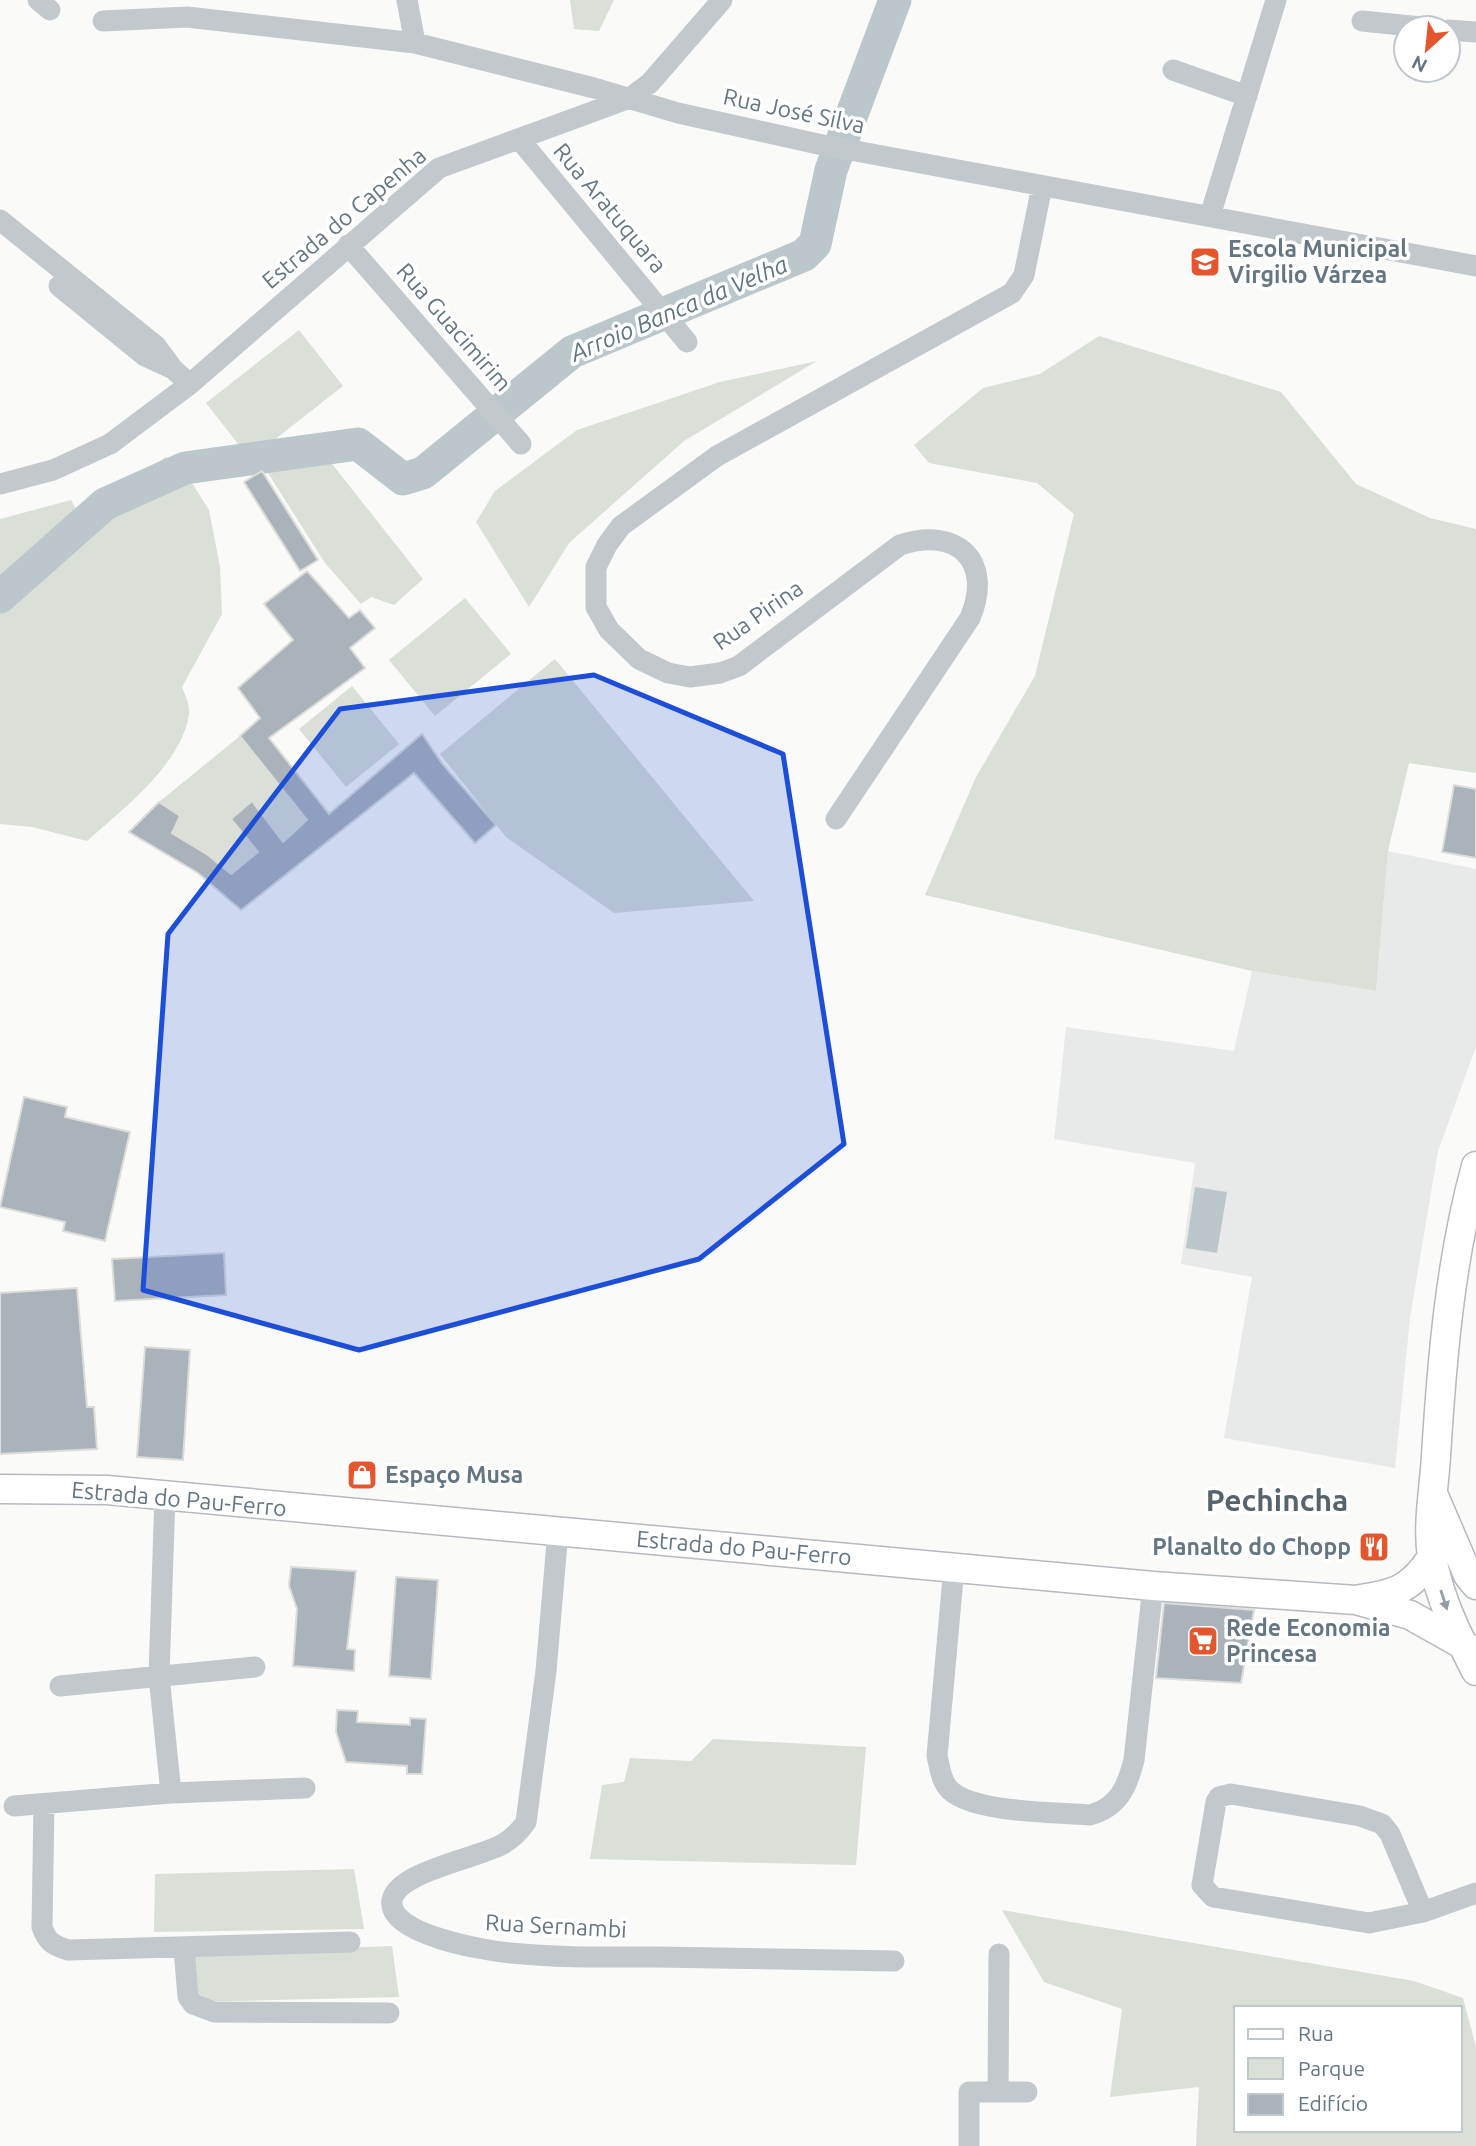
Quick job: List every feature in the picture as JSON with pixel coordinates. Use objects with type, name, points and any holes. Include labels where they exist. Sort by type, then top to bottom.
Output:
[{"type":"main road","points":[[1476,1166],[1460,1237],[1443,1353],[1430,1524],[1432,1557],[1443,1601],[1468,1646],[1476,1671]]},
{"type":"main road","name":"Estrada do Pau-Ferro","points":[[0,1489],[107,1490],[1153,1586],[1356,1600],[1410,1615],[1468,1646]]},
{"type":"main road","points":[[1434,1496],[1473,1576]]},
{"type":"main road","points":[[1356,1600],[1390,1595],[1420,1576],[1432,1557]]},
{"type":"street","points":[[407,0],[415,43]]},
{"type":"street","name":"Estrada do Capenha","points":[[0,484],[53,470],[110,444],[190,384],[439,168],[630,98],[650,83],[722,0]]},
{"type":"street","points":[[1210,216],[1276,0]]},
{"type":"street","name":"Rua José Silva","points":[[103,21],[187,18],[415,43],[630,98],[678,113],[818,144],[1476,266]]},
{"type":"street","points":[[1362,21],[1392,24]]},
{"type":"street","points":[[1173,70],[1247,96]]},
{"type":"street","name":"Rua Aratuquara","points":[[520,140],[687,342]]},
{"type":"street","name":"Rua Pirina","points":[[836,819],[970,618],[979,598],[977,573],[967,554],[947,540],[935,538],[924,537],[900,545],[739,666],[720,673],[690,677],[667,673],[639,659],[609,630],[596,607],[596,566],[621,526],[717,456],[1012,293],[1024,275],[1042,186]]},
{"type":"street","points":[[0,220],[146,358],[173,369],[190,384]]},
{"type":"street","points":[[0,237],[46,266]]},
{"type":"street","name":"Rua Guacimirim","points":[[348,245],[521,444]]},
{"type":"street","points":[[165,1495],[159,1676],[171,1793]]},
{"type":"street","name":"Rua Sernambi","points":[[558,1531],[546,1671],[526,1822],[517,1834],[502,1845],[414,1878],[400,1887],[393,1898],[392,1906],[398,1917],[415,1929],[442,1940],[511,1953],[894,1961]]},
{"type":"street","points":[[954,1567],[937,1756],[942,1778],[950,1790],[966,1800],[993,1806],[1090,1815],[1105,1811],[1118,1800],[1128,1784],[1134,1760],[1153,1586]]},
{"type":"street","points":[[60,1686],[255,1667]]},
{"type":"street","points":[[14,1806],[171,1793],[304,1788]]},
{"type":"street","points":[[1423,1912],[1390,1834],[1372,1819],[1231,1794],[1219,1797],[1216,1802],[1202,1885],[1213,1897],[1369,1923],[1423,1912],[1476,1893]]},
{"type":"street","points":[[44,1804],[42,1927],[46,1939],[68,1950],[184,1949],[350,1942]]},
{"type":"street","points":[[184,1949],[188,1997],[202,2009],[214,2012],[388,2013]]},
{"type":"street","points":[[998,2092],[999,1954]]},
{"type":"street","points":[[969,2146],[969,2092],[1027,2092]]},
{"type":"highlighted area","points":[[594,675],[783,754],[844,1144],[699,1259],[359,1350],[143,1290],[168,934],[340,709]]},
{"type":"shaded area","points":[[1388,851],[1476,869],[1476,1047],[1438,1151],[1410,1318],[1395,1468],[1224,1438],[1252,1277],[1181,1264],[1195,1163],[1054,1139],[1066,1027],[1234,1051],[1252,971],[1376,991]]},
{"type":"shaded area","points":[[1195,1187],[1227,1192],[1217,1253],[1186,1248]]},
{"type":"green space","points":[[570,0],[614,0],[599,31],[574,29]]},
{"type":"green space","points":[[299,330],[343,386],[250,459],[206,403]]},
{"type":"green space","points":[[1099,336],[1281,392],[1356,484],[1430,518],[1476,529],[1476,773],[1409,763],[1388,851],[1376,991],[1252,971],[925,895],[976,777],[1035,676],[1074,514],[1037,483],[929,463],[914,445],[983,388],[1040,374]]},
{"type":"green space","points":[[817,361],[684,441],[569,543],[529,607],[476,522],[495,491],[577,430],[720,382]]},
{"type":"green space","points":[[325,455],[423,579],[394,605],[371,597],[361,604],[325,563],[266,470]]},
{"type":"green space","points":[[166,457],[185,472],[209,510],[220,567],[222,614],[182,687],[189,711],[184,732],[163,768],[149,784],[87,841],[32,827],[0,824],[0,519],[71,500],[79,514]]},
{"type":"green space","points":[[465,598],[511,654],[435,716],[389,660]]},
{"type":"green space","points":[[555,659],[754,901],[614,913],[506,837],[440,754]]},
{"type":"green space","points":[[352,686],[399,744],[346,787],[299,729]]},
{"type":"green space","points":[[240,736],[307,820],[283,842],[252,802],[232,820],[258,852],[231,874],[208,855],[172,833],[159,802]]},
{"type":"green space","points":[[713,1739],[866,1747],[856,1865],[590,1859],[602,1785],[624,1782],[630,1758],[691,1761]]},
{"type":"green space","points":[[354,1869],[364,1929],[154,1932],[155,1874]]},
{"type":"green space","points":[[1002,1910],[1414,1981],[1463,1998],[1476,2047],[1476,2146],[1196,2146],[1199,2087],[1110,2097],[1122,2009],[1044,1982]]},
{"type":"green space","points":[[392,1946],[399,1997],[194,2002],[191,1954]]},
{"type":"building","points":[[262,471],[318,560],[300,571],[244,482]]},
{"type":"building","points":[[307,571],[349,618],[360,610],[375,628],[350,648],[365,668],[269,738],[329,814],[422,734],[443,765],[496,825],[475,843],[414,773],[241,910],[198,873],[129,832],[159,802],[180,816],[172,833],[208,855],[231,874],[258,852],[231,819],[252,801],[283,842],[307,820],[240,736],[260,718],[238,688],[293,640],[264,604]]},
{"type":"building","points":[[1454,785],[1476,789],[1476,858],[1442,852]]},
{"type":"building","points":[[24,1097],[67,1107],[65,1117],[130,1132],[105,1241],[63,1231],[65,1222],[0,1207]]},
{"type":"building","points":[[224,1253],[226,1295],[115,1301],[112,1259]]},
{"type":"building","points":[[77,1288],[87,1407],[94,1407],[97,1449],[0,1454],[0,1293]]},
{"type":"building","points":[[145,1347],[190,1350],[183,1460],[137,1457]]},
{"type":"building","points":[[291,1567],[356,1571],[347,1649],[355,1650],[354,1671],[293,1666],[297,1609],[289,1586]]},
{"type":"building","points":[[396,1577],[438,1580],[431,1679],[389,1676]]},
{"type":"building","name":"Rede Economia Princesa","points":[[1164,1603],[1254,1610],[1241,1683],[1156,1678]]},
{"type":"building","points":[[337,1710],[358,1711],[357,1722],[410,1725],[410,1718],[426,1719],[422,1774],[407,1774],[407,1766],[346,1762],[336,1732]]},
{"type":"waterway","name":"Arroio Banca da Velha","points":[[0,597],[105,504],[185,468],[358,444],[403,479],[423,473],[572,352],[804,255],[815,244],[831,170],[895,0]]},
{"type":"place","name":"Escola Municipal Virgilio Várzea","points":[[1205,262]]},
{"type":"place","name":"Espaço Musa","points":[[362,1475]]},
{"type":"place","name":"Planalto do Chopp","points":[[1374,1547]]},
{"type":"place","name":"Rede Economia Princesa","points":[[1203,1641]]},
{"type":"district","name":"Pechincha","points":[[1277,1501]]}]
